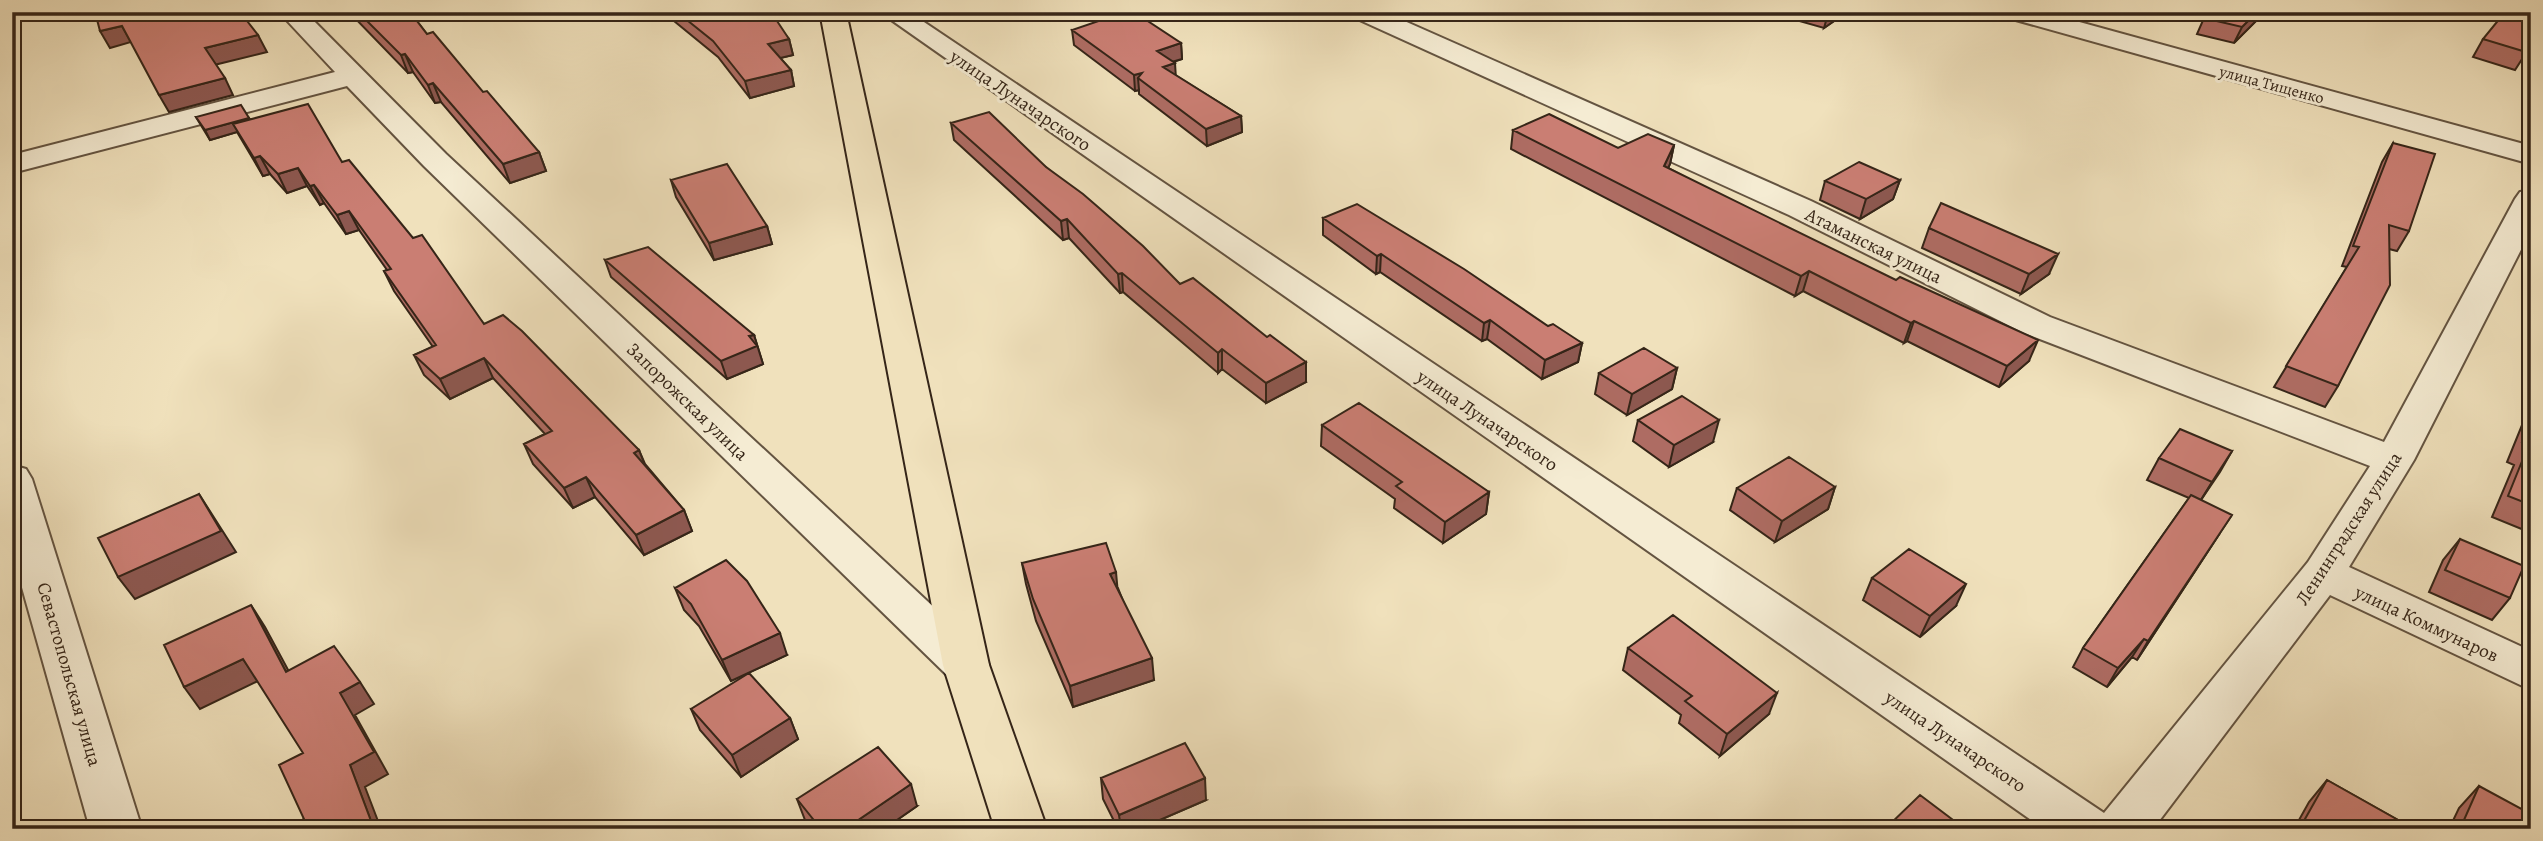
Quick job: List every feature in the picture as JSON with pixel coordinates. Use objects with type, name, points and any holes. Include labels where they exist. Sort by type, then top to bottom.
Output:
[{"type":"main road","points":[[833,12],[966,665]]},
{"type":"main road","name":"Запорожская улица","points":[[966,665],[1021,829]]},
{"type":"street","name":"Запорожская улица","points":[[291,12],[435,160],[966,665]]},
{"type":"street","name":"улица Луначарского","points":[[892,12],[2085,829]]},
{"type":"street","name":"Атаманская улица","points":[[1362,12],[1800,208],[2036,325],[2394,460]]},
{"type":"street","name":"улица Тищенко","points":[[2014,12],[2531,155]]},
{"type":"street","points":[[2087,33],[2108,12]]},
{"type":"street","points":[[12,164],[353,76]]},
{"type":"street","name":"Ленинградская улица","points":[[2122,829],[2323,573],[2394,460],[2531,199]]},
{"type":"street","name":"Севастопольская улица","points":[[12,479],[116,829]]},
{"type":"street","name":"улица Коммунаров","points":[[2323,573],[2531,672]]},
{"type":"building","points":[[95,12],[240,12],[258,35],[205,48],[225,78],[159,95],[122,26],[100,31]]},
{"type":"building","points":[[358,12],[410,12],[427,34],[433,32],[483,92],[487,91],[539,152],[503,164],[433,83],[428,85],[405,54],[401,55]]},
{"type":"building","points":[[677,12],[766,12],[775,18],[789,39],[768,44],[791,70],[745,81],[713,41]]},
{"type":"building","points":[[1125,12],[1134,12],[1181,43],[1157,51],[1175,63],[1163,67],[1241,116],[1206,129],[1138,78],[1142,73],[1134,75],[1072,30]]},
{"type":"building","points":[[2208,12],[2257,12],[2242,27],[2204,18]]},
{"type":"building","points":[[2505,12],[2531,12],[2531,45],[2526,52],[2483,39]]},
{"type":"building","points":[[308,104],[342,162],[349,160],[413,238],[422,235],[484,324],[503,315],[522,331],[639,450],[634,453],[684,510],[636,535],[586,477],[564,488],[524,444],[552,431],[484,358],[440,379],[414,355],[436,345],[384,271],[391,269],[349,211],[337,215],[314,185],[310,186],[298,168],[278,174],[260,156],[254,158],[233,124]]},
{"type":"building","points":[[241,105],[249,118],[205,130],[196,117]]},
{"type":"building","points":[[989,112],[1046,167],[1083,194],[1143,246],[1180,284],[1193,278],[1267,337],[1270,335],[1306,362],[1266,383],[1222,349],[1218,353],[1122,273],[1118,274],[1067,219],[1061,221],[951,123]]},
{"type":"building","points":[[1549,114],[1618,148],[1648,134],[1674,145],[1664,166],[1896,280],[1900,277],[2038,340],[2007,366],[1914,321],[1911,323],[1809,271],[1801,276],[1513,130]]},
{"type":"building","points":[[2393,143],[2435,154],[2409,231],[2389,225],[2390,285],[2338,386],[2286,366],[2359,247],[2353,246]]},
{"type":"building","points":[[1859,162],[1900,180],[1866,199],[1825,181]]},
{"type":"building","points":[[727,164],[767,226],[709,243],[671,180]]},
{"type":"building","points":[[1941,203],[2058,254],[2029,274],[1929,228]]},
{"type":"building","points":[[1357,204],[1464,269],[1548,326],[1553,324],[1582,343],[1545,360],[1490,320],[1484,323],[1381,254],[1377,256],[1323,218]]},
{"type":"building","points":[[648,247],[754,335],[749,336],[757,346],[721,361],[605,260]]},
{"type":"building","points":[[1644,348],[1677,368],[1632,394],[1599,373]]},
{"type":"building","points":[[1682,396],[1719,420],[1674,445],[1638,420]]},
{"type":"building","points":[[1359,403],[1489,492],[1445,522],[1396,486],[1402,482],[1322,425]]},
{"type":"building","points":[[2531,420],[2531,505],[2508,496],[2529,444],[2522,442]]},
{"type":"building","points":[[2180,429],[2232,451],[2212,482],[2159,458]]},
{"type":"building","points":[[1789,457],[1835,487],[1782,521],[1737,488]]},
{"type":"building","points":[[199,494],[221,531],[118,577],[98,538]]},
{"type":"building","points":[[2191,495],[2232,515],[2148,641],[2144,639],[2118,668],[2083,648]]},
{"type":"building","points":[[2460,539],[2524,566],[2510,598],[2445,570]]},
{"type":"building","points":[[1106,543],[1116,572],[1110,574],[1152,658],[1070,686],[1033,599],[1022,563]]},
{"type":"building","points":[[1909,549],[1966,584],[1930,616],[1872,578]]},
{"type":"building","points":[[726,560],[747,581],[780,633],[722,660],[691,604],[675,588]]},
{"type":"building","points":[[251,605],[286,672],[334,646],[360,682],[340,693],[374,752],[350,765],[374,829],[285,829],[304,819],[279,765],[303,753],[243,659],[184,687],[164,645]]},
{"type":"building","points":[[1673,615],[1777,693],[1727,734],[1685,701],[1692,696],[1628,648]]},
{"type":"building","points":[[749,673],[790,718],[732,755],[691,709]]},
{"type":"building","points":[[1185,743],[1205,778],[1119,815],[1101,778]]},
{"type":"building","points":[[878,747],[911,784],[845,829],[821,829],[797,799]]},
{"type":"building","points":[[2327,780],[2414,829],[2322,829],[2305,819]]},
{"type":"building","points":[[2479,786],[2531,814],[2531,829],[2460,829]]},
{"type":"building","points":[[1920,795],[1965,829],[1885,829]]}]
